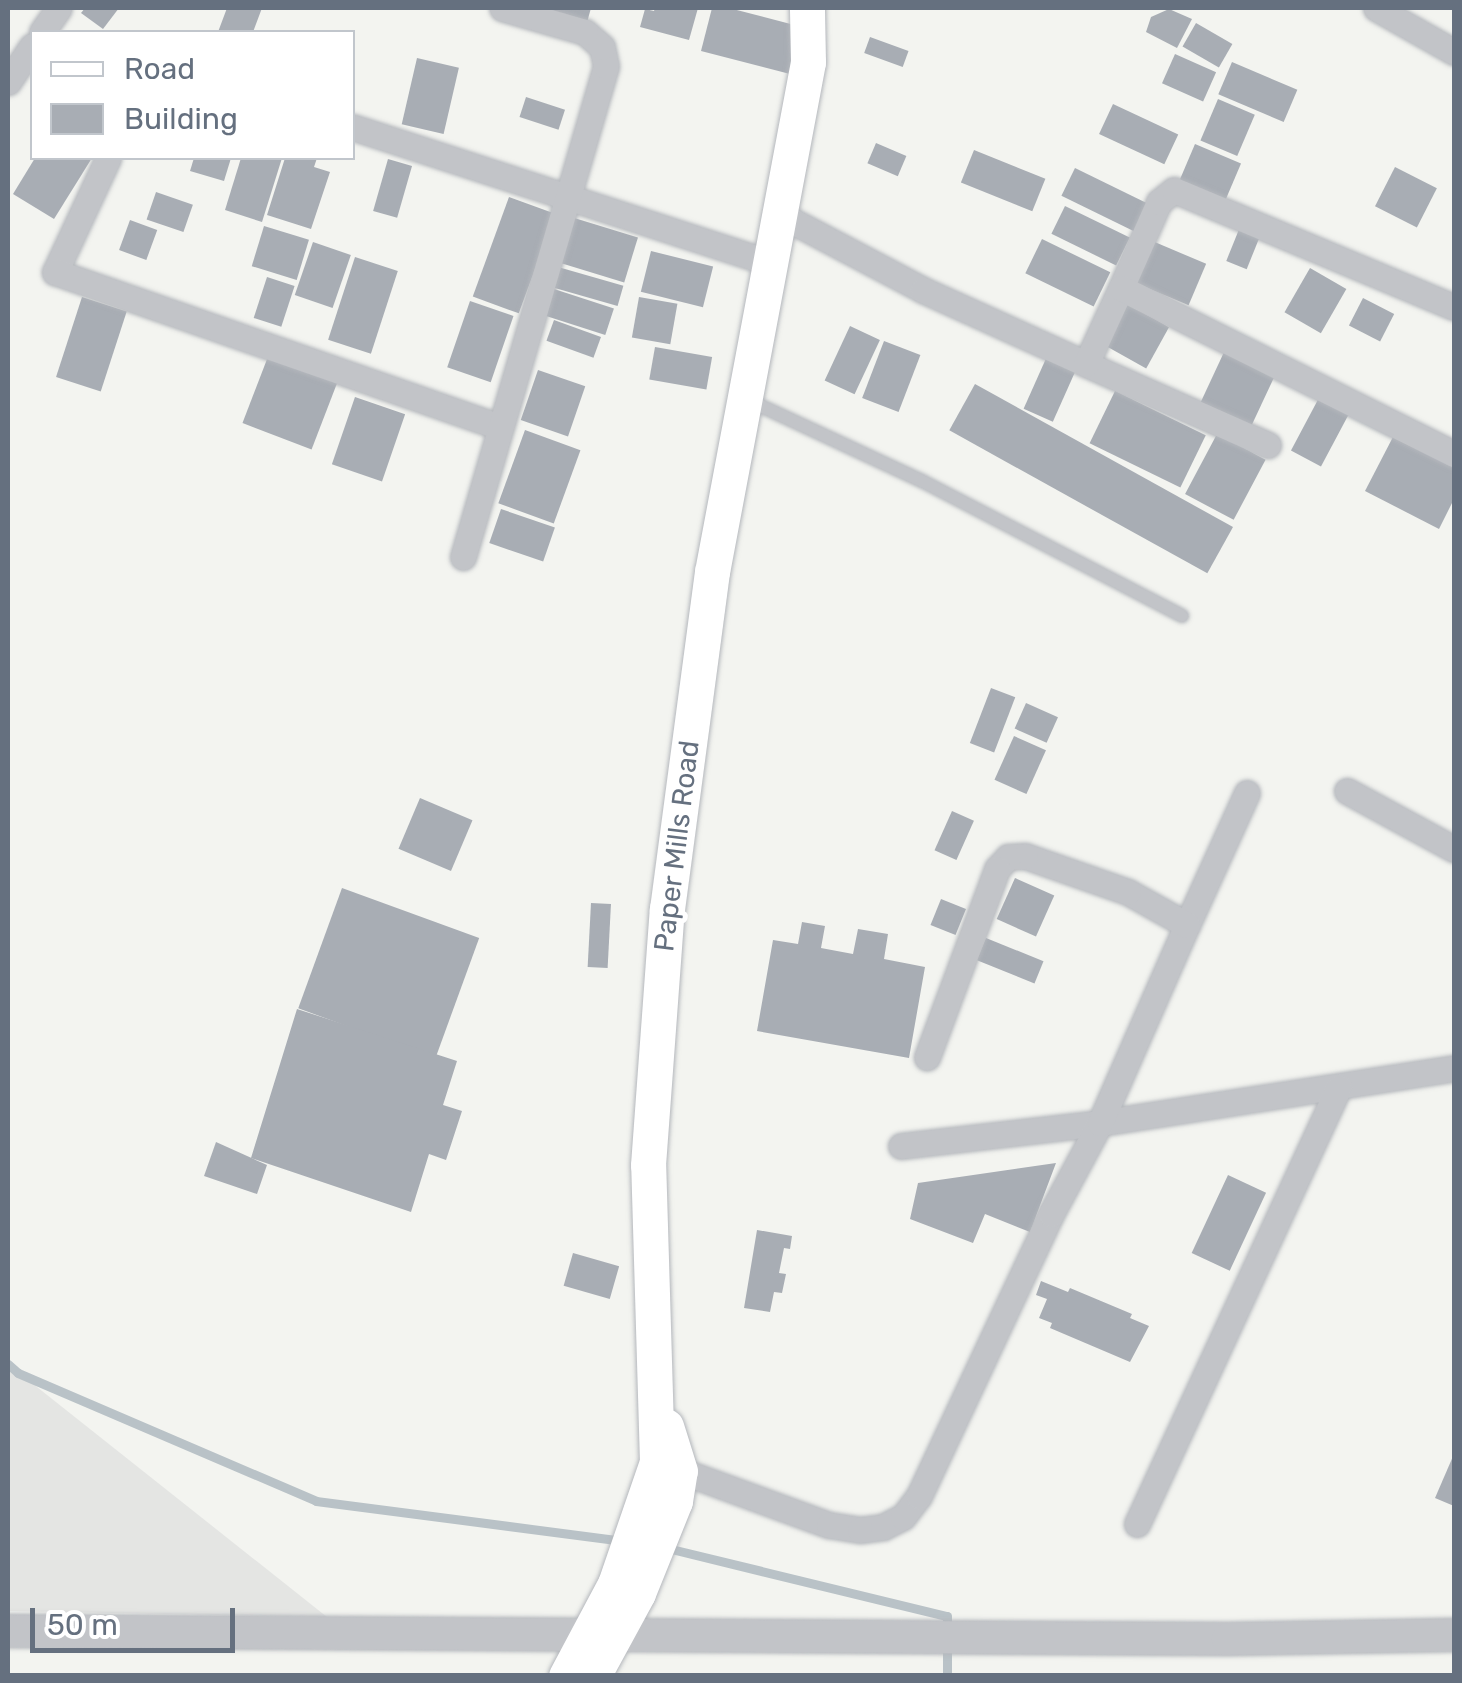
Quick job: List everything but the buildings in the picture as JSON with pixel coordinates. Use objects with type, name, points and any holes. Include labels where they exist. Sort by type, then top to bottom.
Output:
[{"type":"main road","name":"Paper Mills Road","points":[[665,1480],[656,1392],[648,1165],[667,909],[712,572],[808,62],[806,8]]},
{"type":"main road","points":[[592,1676],[613,1636],[665,1480]]},
{"type":"main road","points":[[566,1676],[613,1636]]},
{"type":"street","points":[[43,30],[59,8]]},
{"type":"street","points":[[462,556],[606,66],[602,46],[584,32],[502,8]]},
{"type":"street","points":[[1382,9],[1454,52]]},
{"type":"street","points":[[8,82],[30,49]]},
{"type":"street","points":[[355,128],[768,262]]},
{"type":"street","points":[[107,160],[55,272],[500,427]]},
{"type":"street","points":[[1086,364],[1159,202],[1174,190],[1454,307]]},
{"type":"street","points":[[777,213],[922,290],[1268,446]]},
{"type":"street","points":[[1121,288],[1454,454]]},
{"type":"street","points":[[1347,791],[1454,849]]},
{"type":"street","points":[[665,1480],[860,1530],[882,1527],[903,1516],[919,1496],[1051,1214],[1100,1123],[1246,793]]},
{"type":"street","points":[[927,1057],[998,869],[1008,856],[1025,856],[1128,892],[1188,925]]},
{"type":"street","points":[[901,1146],[1100,1123],[1454,1068]]},
{"type":"street","points":[[1137,1524],[1339,1087]]},
{"type":"street","points":[[8,1630],[1228,1639],[1454,1636]]},
{"type":"lane","points":[[744,398],[922,481],[1182,616]]},
{"type":"shaded area","points":[[8,1364],[327,1617],[8,1611]]},
{"type":"waterway","points":[[8,1364],[18,1373],[316,1501],[623,1541]]},
{"type":"waterway","points":[[663,1547],[947,1616],[947,1676]]}]
